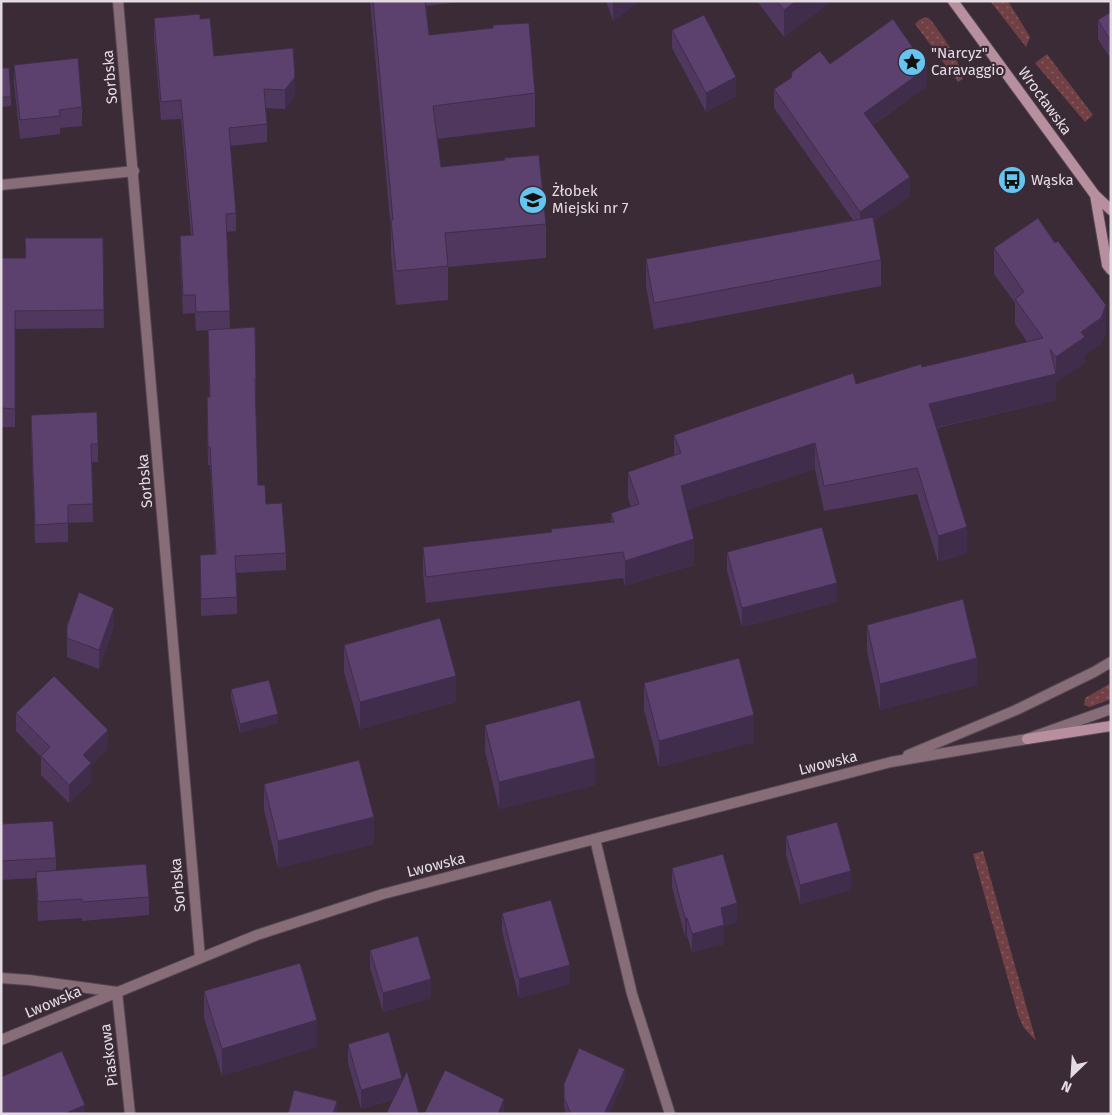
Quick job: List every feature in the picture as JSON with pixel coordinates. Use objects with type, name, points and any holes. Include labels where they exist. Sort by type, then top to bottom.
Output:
[{"type":"main road","name":"Wrocławska","points":[[953,1],[1096,194],[1111,210]]},
{"type":"main road","name":"Wrocławska","points":[[1096,194],[1107,265],[1111,270]]},
{"type":"main road","points":[[1027,739],[1111,726]]},
{"type":"street","name":"Sorbska","points":[[118,1],[200,958]]},
{"type":"street","points":[[1,185],[134,171]]},
{"type":"street","name":"Lwowska","points":[[891,762],[1016,710],[1111,662]]},
{"type":"street","name":"Lwowska","points":[[1,1040],[256,935],[383,894],[891,762],[1027,739],[1111,709]]},
{"type":"street","points":[[595,839],[632,994],[670,1114]]},
{"type":"street","points":[[1,978],[116,992]]},
{"type":"street","name":"Piaskowa","points":[[116,992],[130,1114]]},
{"type":"shaded area","points":[[990,1],[1008,1],[1030,37],[1026,47]]},
{"type":"shaded area","points":[[925,17],[930,19],[954,55],[963,79],[958,82],[915,24]]},
{"type":"shaded area","points":[[1047,54],[1093,115],[1085,122],[1035,63]]},
{"type":"shaded area","points":[[1111,683],[1111,699],[1090,707],[1084,705],[1085,698]]},
{"type":"shaded area","points":[[983,851],[1036,1041],[1024,1028],[1018,1015],[973,854]]},
{"type":"building","points":[[373,1],[425,1],[429,35],[493,28],[493,25],[529,23],[535,93],[433,106],[441,167],[539,155],[546,224],[445,233],[448,266],[396,271]]},
{"type":"building","points":[[777,1],[796,1],[784,10]]},
{"type":"building","points":[[1111,12],[1111,38],[1108,37],[1098,20]]},
{"type":"building","points":[[200,14],[200,19],[210,18],[214,56],[293,48],[295,77],[285,90],[264,89],[267,124],[229,128],[236,213],[226,214],[230,311],[196,312],[195,295],[183,295],[180,236],[193,235],[181,100],[161,102],[154,18]]},
{"type":"building","points":[[704,15],[736,77],[706,93],[672,30]]},
{"type":"building","points":[[893,19],[927,68],[864,113],[910,177],[860,212],[774,89],[791,78],[792,72],[820,51],[830,64]]},
{"type":"building","points":[[78,58],[82,107],[59,110],[60,116],[20,120],[14,65]]},
{"type":"building","points":[[1,68],[9,68],[11,97],[1,97]]},
{"type":"building","points":[[873,217],[881,260],[654,303],[646,259]]},
{"type":"building","points":[[1038,218],[1055,243],[1058,241],[1106,305],[1101,318],[1081,332],[1085,337],[1056,357],[1050,349],[1056,374],[929,404],[967,527],[938,536],[917,468],[824,486],[815,443],[681,486],[694,539],[625,561],[623,552],[426,577],[423,547],[552,532],[551,529],[614,522],[611,513],[639,504],[628,472],[681,453],[674,435],[853,373],[856,384],[921,364],[922,367],[1043,338],[1015,299],[1024,292],[994,248]]},
{"type":"building","points":[[25,238],[103,238],[104,310],[15,311],[15,409],[1,408],[1,258],[26,258]]},
{"type":"building","points":[[255,327],[258,485],[265,485],[266,504],[282,503],[286,553],[235,556],[237,597],[201,599],[200,555],[216,554],[210,447],[208,447],[207,397],[210,397],[208,330]]},
{"type":"building","points":[[97,412],[98,444],[91,444],[93,504],[68,505],[68,523],[35,525],[31,415]]},
{"type":"building","points":[[822,527],[837,583],[742,608],[727,552]]},
{"type":"building","points":[[79,592],[114,608],[99,650],[67,638],[67,626]]},
{"type":"building","points":[[963,599],[977,658],[880,684],[867,625]]},
{"type":"building","points":[[440,618],[456,676],[360,702],[344,645]]},
{"type":"building","points":[[739,658],[754,715],[659,741],[644,683]]},
{"type":"building","points":[[54,676],[108,730],[83,755],[91,763],[69,785],[41,756],[50,747],[16,713]]},
{"type":"building","points":[[269,680],[278,714],[240,724],[231,689]]},
{"type":"building","points":[[580,700],[595,758],[499,782],[485,725]]},
{"type":"building","points":[[359,760],[374,817],[278,841],[264,784]]},
{"type":"building","points":[[53,821],[56,858],[1,861],[1,824]]},
{"type":"building","points":[[837,822],[851,871],[800,885],[786,836]]},
{"type":"building","points":[[723,854],[737,903],[721,908],[724,925],[692,934],[687,918],[685,918],[672,868]]},
{"type":"building","points":[[146,864],[149,897],[82,902],[82,899],[38,902],[36,872]]},
{"type":"building","points":[[551,900],[570,965],[519,979],[502,913]]},
{"type":"building","points":[[418,936],[431,979],[383,993],[370,950]]},
{"type":"building","points":[[300,963],[317,1020],[222,1049],[204,991]]},
{"type":"building","points":[[389,1032],[402,1078],[361,1090],[348,1044]]},
{"type":"building","points":[[579,1048],[625,1069],[604,1114],[571,1114],[564,1098],[564,1084]]},
{"type":"building","points":[[62,1051],[85,1105],[64,1114],[1,1114],[1,1077]]},
{"type":"building","points":[[445,1070],[504,1099],[498,1114],[424,1114]]},
{"type":"building","points":[[407,1071],[419,1114],[386,1114]]},
{"type":"building","points":[[294,1090],[337,1101],[333,1114],[288,1114]]},
{"type":"place","name":"\"Narcyz\" Caravaggio","points":[[912,62]]},
{"type":"place","name":"Wąska","points":[[1012,180]]},
{"type":"place","name":"Żłobek Miejski nr 7","points":[[533,200]]}]
